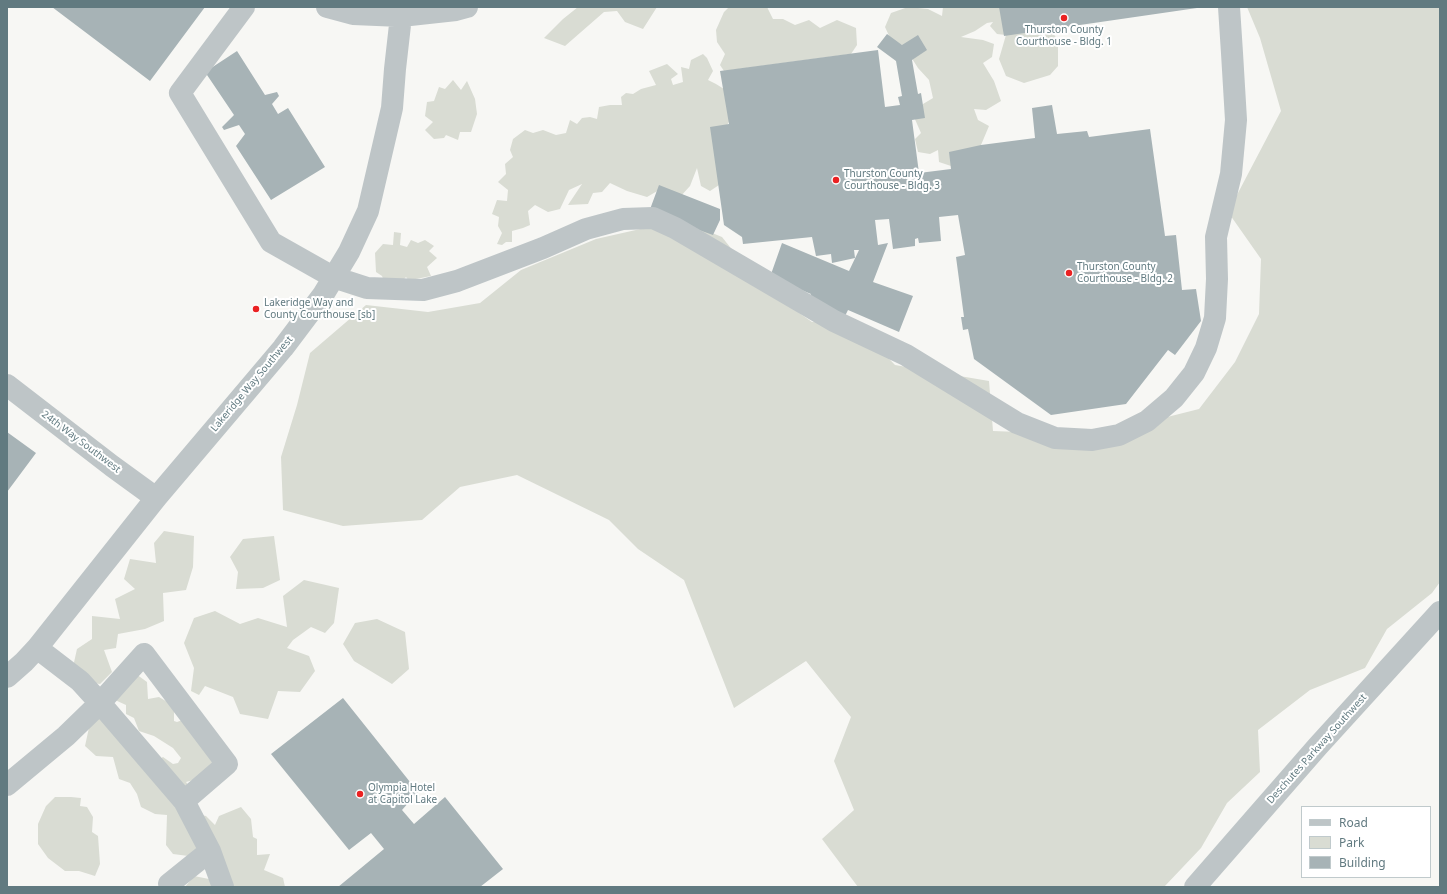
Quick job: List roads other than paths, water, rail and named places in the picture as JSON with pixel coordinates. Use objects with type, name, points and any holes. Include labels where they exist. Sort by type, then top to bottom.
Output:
[{"type":"street","points":[[244,7],[180,93],[271,242],[334,277],[367,288],[423,290],[457,281],[543,248],[586,229],[623,219],[653,218],[675,228],[834,321],[906,355],[1017,423],[1055,438],[1092,440],[1119,434],[1147,421],[1174,398],[1194,373],[1206,348],[1215,318],[1217,279],[1216,238],[1232,174],[1236,120],[1228,7]]},
{"type":"street","points":[[327,7],[353,14],[401,16],[456,10],[467,7]]},
{"type":"street","name":"Lakeridge Way Southwest","points":[[7,677],[37,648],[156,498],[283,348],[323,295],[349,252],[368,211],[392,108],[395,65],[401,16]]},
{"type":"street","name":"24th Way Southwest","points":[[7,385],[156,498]]},
{"type":"street","name":"Deschutes Parkway Southwest","points":[[1195,887],[1318,746],[1440,612]]},
{"type":"street","points":[[37,648],[80,681],[184,801],[210,851],[223,887]]},
{"type":"street","points":[[7,785],[66,736],[100,703],[144,654],[227,764],[184,801]]},
{"type":"street","points":[[169,884],[210,851]]},
{"type":"place","name":"Thurston County Courthouse - Bldg. 1","points":[[1064,18]]},
{"type":"place","name":"Thurston County Courthouse - Bldg. 3","points":[[836,180]]},
{"type":"place","name":"Thurston County Courthouse - Bldg. 2","points":[[1069,273]]},
{"type":"place","name":"Lakeridge Way and County Courthouse [sb]","points":[[256,309]]},
{"type":"place","name":"Olympia Hotel at Capitol Lake","points":[[360,794]]}]
